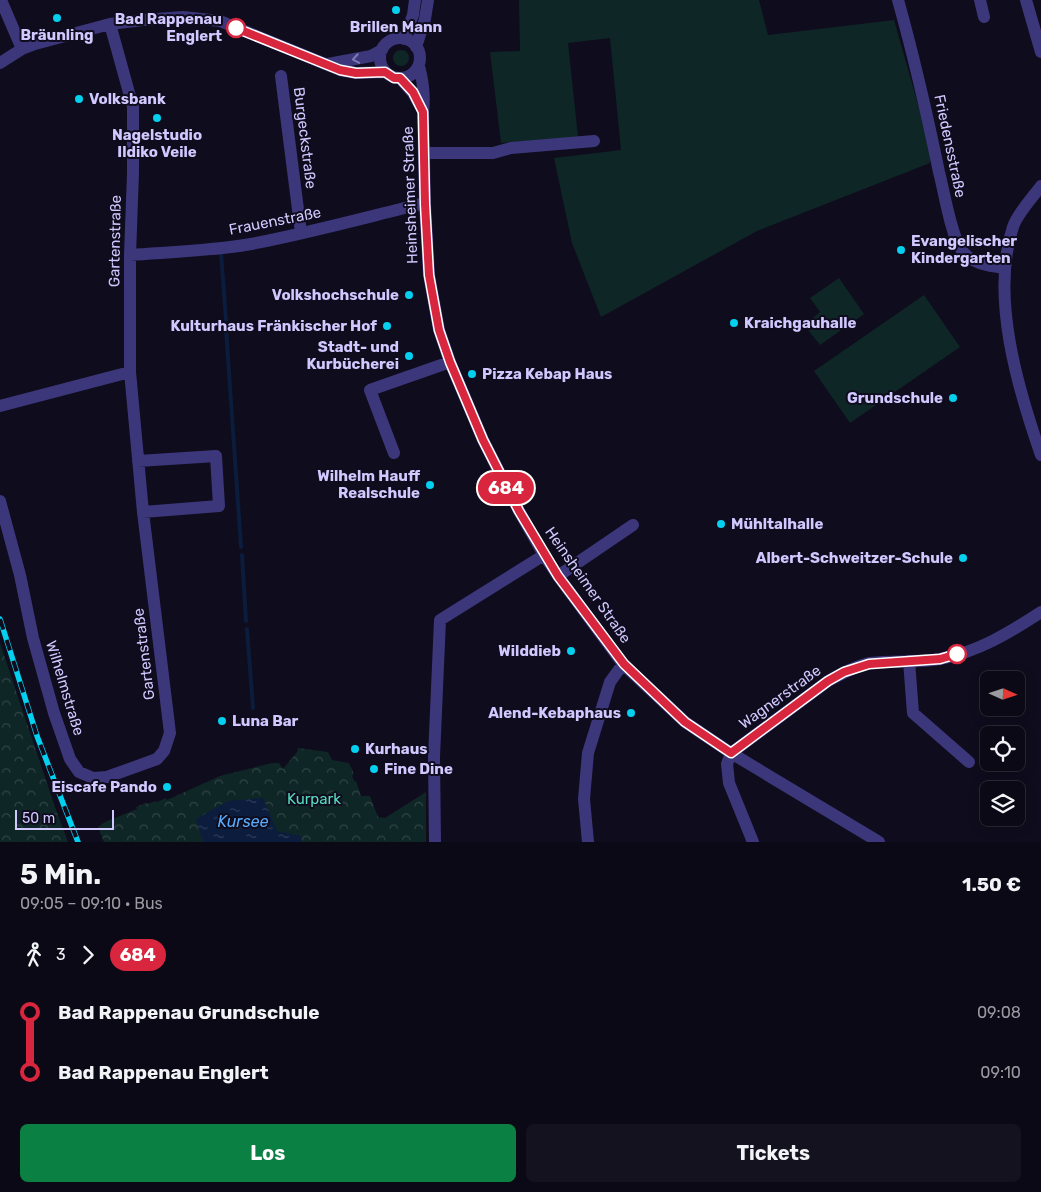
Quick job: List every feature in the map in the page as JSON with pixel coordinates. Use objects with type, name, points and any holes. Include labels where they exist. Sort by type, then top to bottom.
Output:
[{"type":"street","points":[[0,0],[22,49]]},
{"type":"street","name":"Heinsheimer Straße","points":[[416,0],[419,17],[416,47],[419,53],[419,66],[424,89],[425,203],[429,275],[439,330],[450,362],[499,474],[544,555],[624,664],[685,722],[731,753],[879,842]]},
{"type":"street","name":"Heinsheimer Straße","points":[[404,39],[428,0]]},
{"type":"street","name":"Friedensstraße","points":[[898,0],[914,54],[947,208],[960,249],[970,260],[987,266],[1005,268]]},
{"type":"street","points":[[980,0],[984,16]]},
{"type":"street","points":[[1026,0],[1041,52]]},
{"type":"street","points":[[0,63],[22,49],[110,24],[183,17],[220,21],[340,70],[356,73],[385,72],[380,62],[382,50]]},
{"type":"street","name":"Gartenstraße","points":[[110,24],[133,107],[130,372],[142,512],[170,733]]},
{"type":"street","points":[[328,64],[371,56],[395,39],[404,39],[413,43],[416,47]]},
{"type":"street","points":[[400,78],[411,75],[419,66]]},
{"type":"street","name":"Heinsheimer Straße","points":[[385,72],[394,78],[400,78],[413,92],[423,112]]},
{"type":"street","name":"Burgeckstraße","points":[[281,76],[301,233]]},
{"type":"street","points":[[424,153],[493,153],[512,148],[594,141]]},
{"type":"street","points":[[1041,186],[1014,225],[1006,255],[1005,268],[1006,321],[1016,376],[1041,455]]},
{"type":"street","name":"Frauenstraße","points":[[130,255],[214,249],[250,244],[425,203]]},
{"type":"street","points":[[394,452],[370,390],[450,362]]},
{"type":"street","points":[[0,406],[130,372]]},
{"type":"street","points":[[138,461],[216,456],[218,506],[142,512]]},
{"type":"street","name":"Wilhelmstraße","points":[[0,501],[20,575],[33,638],[54,713],[70,759],[79,772],[93,778],[107,777],[157,760],[164,751],[170,733]]},
{"type":"street","points":[[558,576],[633,525]]},
{"type":"street","points":[[435,842],[434,757],[440,620],[544,555]]},
{"type":"street","name":"Wagnerstraße","points":[[731,753],[828,681],[844,672],[869,664],[940,659],[974,649],[994,641],[1041,612]]},
{"type":"street","points":[[909,661],[913,713],[969,762]]},
{"type":"street","points":[[588,842],[584,799],[588,753],[610,682],[624,664]]},
{"type":"street","points":[[731,753],[727,764],[729,783],[752,842]]},
{"type":"green space","points":[[519,0],[759,0],[768,35],[894,20],[931,150],[930,163],[757,231],[601,317],[572,243],[554,158],[621,150],[610,38],[568,43],[578,137],[501,143],[490,52],[520,51]]},
{"type":"green space","points":[[401,50],[407,52],[409,58],[407,64],[401,66],[395,64],[393,58],[395,52]]},
{"type":"green space","points":[[839,278],[864,314],[820,345],[804,325],[820,312],[810,298]]},
{"type":"green space","points":[[924,295],[960,347],[850,423],[814,371]]},
{"type":"green space","points":[[0,643],[55,807],[68,842],[0,842]]},
{"type":"green space","name":"Kurpark","points":[[298,748],[328,752],[332,760],[349,763],[354,774],[352,776],[356,781],[361,796],[370,796],[378,817],[385,818],[426,792],[426,842],[104,842],[98,827],[105,822],[137,809],[136,807],[146,803],[157,802],[166,798],[167,800],[220,776],[272,763],[279,763],[283,769],[297,752]]},
{"type":"water","name":"Kursee","points":[[263,798],[277,831],[301,836],[301,842],[203,842],[196,819],[228,801]]},
{"type":"waterway","points":[[221,253],[226,320]]},
{"type":"waterway","points":[[226,329],[241,547]]},
{"type":"waterway","points":[[242,555],[246,621]]},
{"type":"waterway","points":[[247,629],[253,708]]},
{"type":"railway","points":[[0,619],[37,736],[78,842]]},
{"type":"bus line","name":"684","points":[[236,28],[340,70],[356,73],[385,72],[394,78],[400,78],[413,92],[423,112],[429,275],[439,330],[450,362],[483,440],[519,511],[558,576],[624,664],[685,722],[731,753],[828,681],[844,672],[869,664],[940,659],[957,654]]},
{"type":"place","name":"Brillen Mann","points":[[396,10]]},
{"type":"place","name":"Bräunling","points":[[57,18]]},
{"type":"place","name":"Bad Rappenau Englert","points":[[236,28]]},
{"type":"place","name":"Volksbank","points":[[79,99]]},
{"type":"place","name":"Nagelstudio Ildiko Veile","points":[[157,118]]},
{"type":"place","name":"Evangelischer Kindergarten","points":[[901,250]]},
{"type":"place","name":"Volkshochschule","points":[[409,295]]},
{"type":"place","name":"Kraichgauhalle","points":[[734,323]]},
{"type":"place","name":"Kulturhaus Fränkischer Hof","points":[[387,326]]},
{"type":"place","name":"Stadt- und Kurbücherei","points":[[409,356]]},
{"type":"place","name":"Pizza Kebap Haus","points":[[472,374]]},
{"type":"place","name":"Grundschule","points":[[953,398]]},
{"type":"place","name":"Wilhelm Hauff Realschule","points":[[430,485]]},
{"type":"place","name":"Mühltalhalle","points":[[721,524]]},
{"type":"place","name":"Albert-Schweitzer-Schule","points":[[963,558]]},
{"type":"place","name":"Wilddieb","points":[[571,651]]},
{"type":"place","name":"Alend-Kebaphaus","points":[[631,713]]},
{"type":"place","name":"Luna Bar","points":[[222,721]]},
{"type":"place","name":"Kurhaus","points":[[355,749]]},
{"type":"place","name":"Fine Dine","points":[[374,769]]},
{"type":"place","name":"Eiscafe Pando","points":[[167,787]]}]
